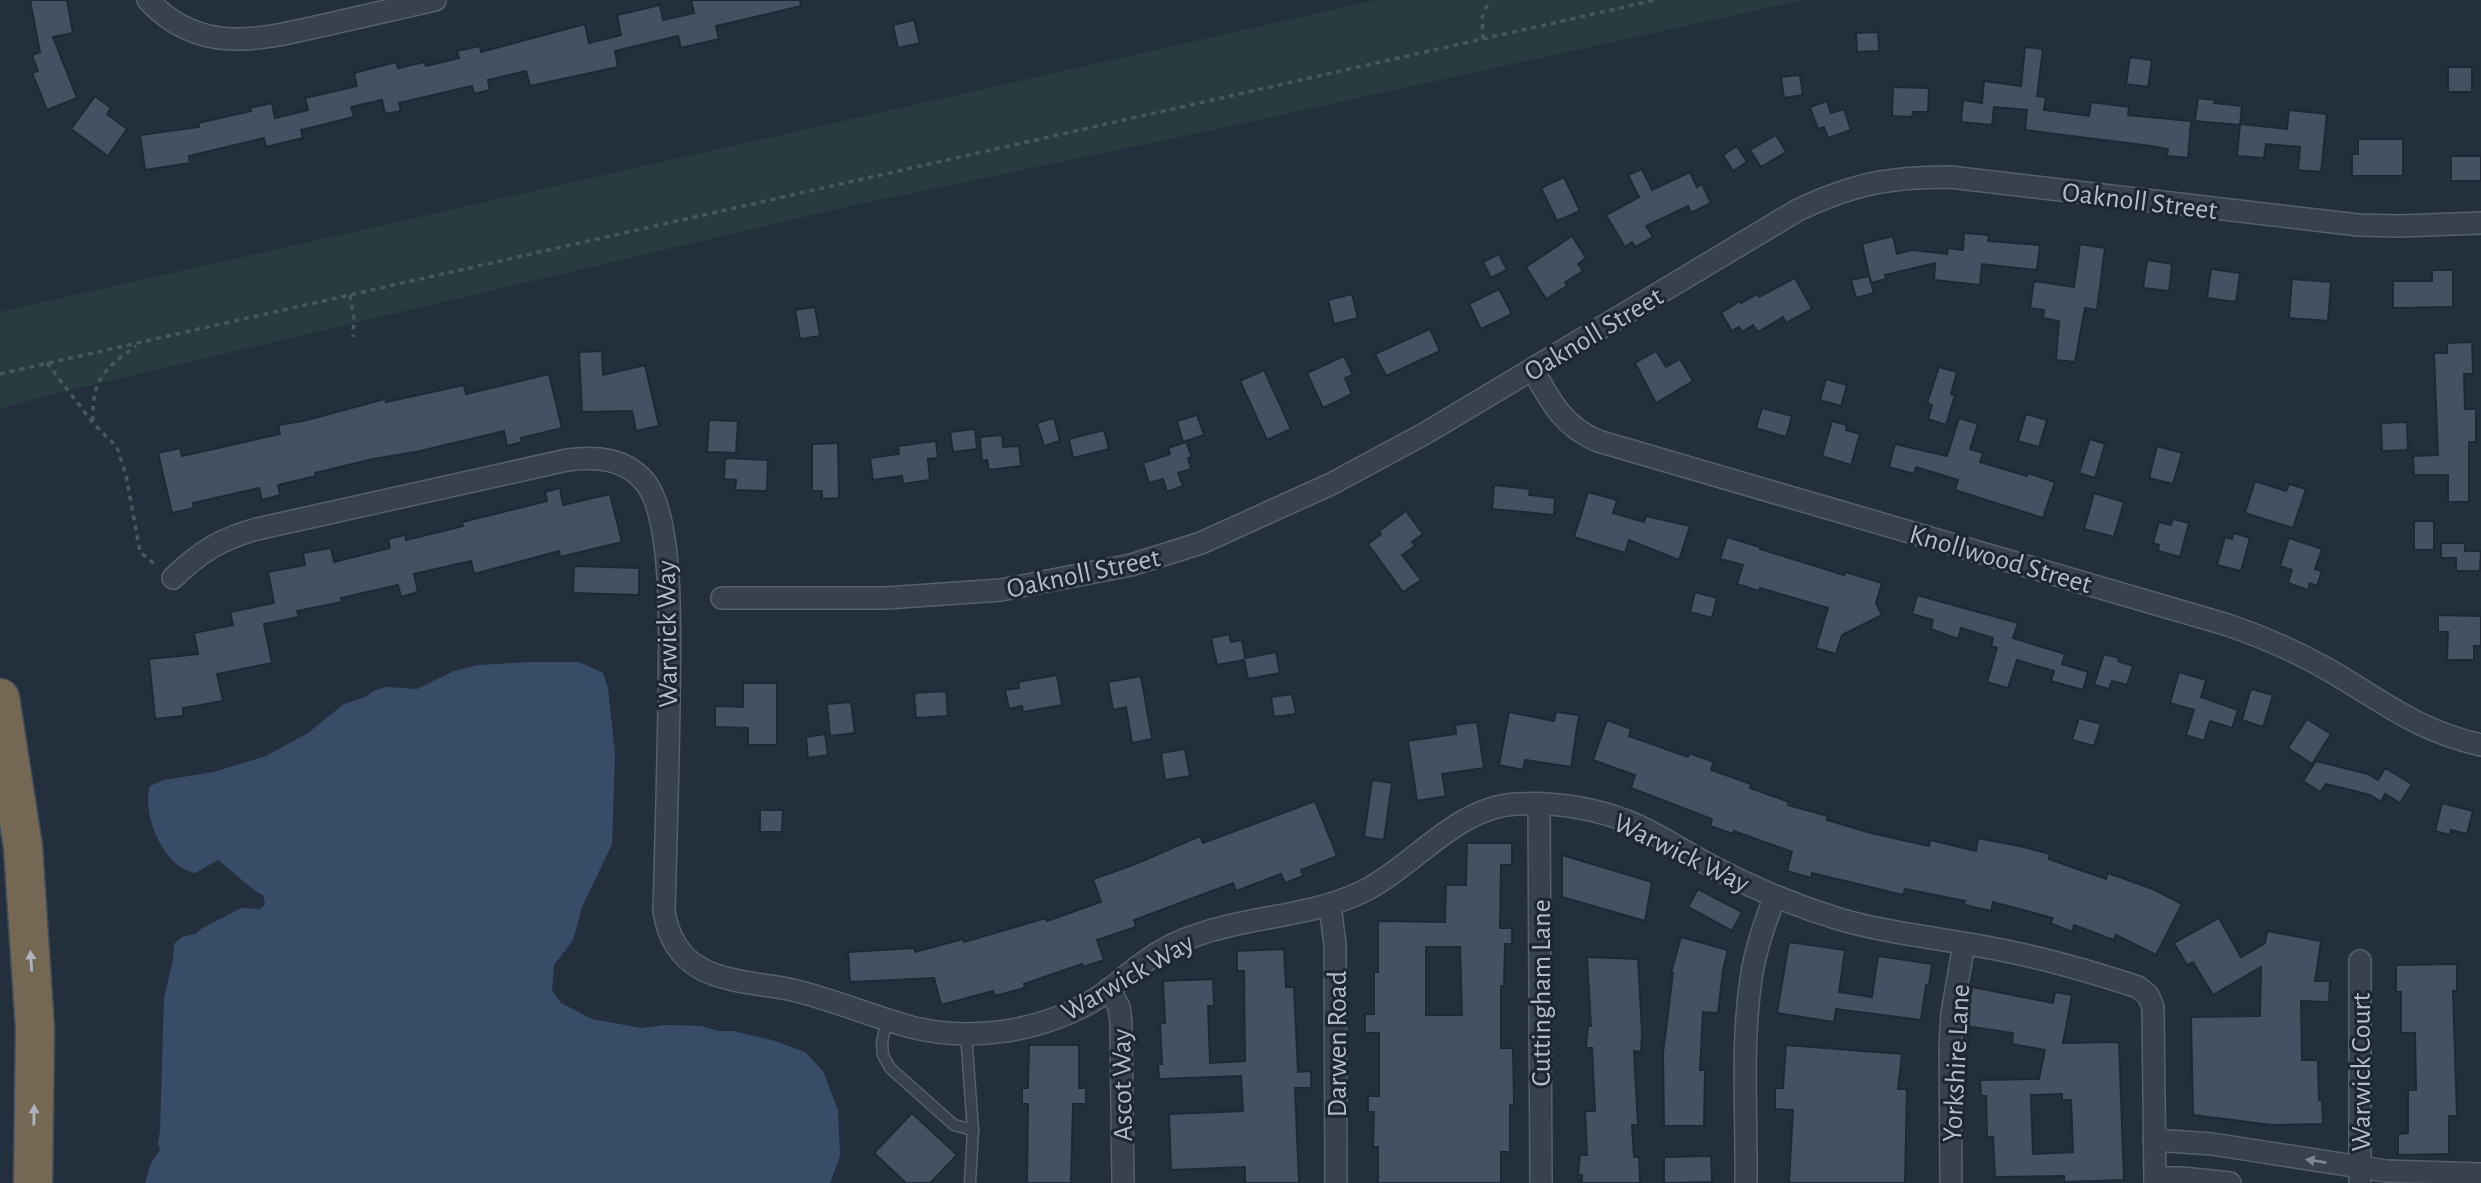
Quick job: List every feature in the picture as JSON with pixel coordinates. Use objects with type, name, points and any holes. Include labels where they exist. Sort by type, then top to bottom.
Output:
[{"type":"highway","points":[[0,698],[24,860],[35,1029],[33,1183]]},
{"type":"street","points":[[148,0],[175,24],[217,38],[250,40],[399,4],[435,0]]},
{"type":"street","name":"Oaknoll Street","points":[[723,598],[886,598],[957,595],[1036,585],[1155,558],[1231,531],[1331,484],[1424,434],[1798,210],[1828,196],[1883,180],[1950,177],[2358,225],[2481,223]]},
{"type":"street","name":"Knollwood Street","points":[[1533,370],[1568,424],[1598,442],[2228,625],[2278,643],[2309,659],[2413,723],[2461,741],[2481,745]]},
{"type":"street","name":"Warwick Way","points":[[173,578],[195,556],[231,536],[567,460],[600,457],[620,463],[645,482],[661,522],[669,622],[664,911],[673,942],[688,960],[702,971],[718,977],[803,992],[887,1020],[939,1032],[966,1034],[1007,1030],[1048,1020],[1094,1000],[1146,960],[1201,933],[1302,913],[1352,897],[1395,873],[1453,827],[1470,817],[1510,804],[1577,807],[1628,822],[1774,896],[1850,922],[2072,967],[2138,987],[2148,995],[2153,1007],[2155,1180],[2182,1178],[2230,1183]]},
{"type":"street","name":"Cuttingham Lane","points":[[1539,804],[1541,1183]]},
{"type":"street","points":[[1746,1183],[1745,1046],[1748,1004],[1757,952],[1774,896]]},
{"type":"street","name":"Darwen Road","points":[[1330,905],[1335,945],[1336,1183]]},
{"type":"street","name":"Yorkshire Lane","points":[[1951,1183],[1951,1024],[1964,944]]},
{"type":"street","name":"Warwick Court","points":[[2360,961],[2360,1176]]},
{"type":"street","name":"Ascot Way","points":[[1109,989],[1119,1007],[1121,1022],[1123,1183]]},
{"type":"street","points":[[2154,1140],[2212,1144],[2360,1176],[2481,1174]]},
{"type":"lane","points":[[887,1020],[882,1042],[883,1055],[890,1068],[954,1125],[973,1130]]},
{"type":"lane","points":[[966,1034],[973,1130],[970,1183]]},
{"type":"path","points":[[1483,39],[1482,18],[1489,0]]},
{"type":"path","points":[[0,374],[1655,0]]},
{"type":"path","points":[[350,295],[354,319],[353,337]]},
{"type":"path","points":[[93,424],[95,388],[105,369],[139,343]]},
{"type":"path","points":[[47,363],[93,424],[117,447],[126,475],[140,552],[173,578]]},
{"type":"green space","points":[[1376,0],[1804,0],[1199,133],[846,207],[45,396],[0,409],[0,312]]},
{"type":"water","points":[[579,662],[603,673],[608,688],[615,754],[612,844],[582,907],[573,940],[554,965],[552,991],[561,1003],[592,1019],[641,1028],[665,1025],[702,1026],[772,1040],[805,1052],[823,1071],[838,1111],[840,1156],[830,1183],[145,1183],[151,1163],[160,1150],[158,1143],[164,998],[174,944],[182,937],[195,934],[241,908],[260,909],[265,904],[263,895],[218,860],[195,873],[174,861],[157,838],[152,825],[148,798],[150,786],[164,780],[214,772],[266,756],[308,733],[344,704],[363,698],[376,690],[386,687],[417,689],[454,671],[478,665]]},
{"type":"building","points":[[30,0],[67,0],[73,33],[53,37],[77,98],[47,110],[32,73],[38,71],[32,55],[40,52]]},
{"type":"building","points":[[691,0],[800,0],[801,6],[716,26],[719,39],[681,48],[678,36],[615,51],[618,67],[530,86],[526,71],[488,80],[490,90],[474,94],[472,86],[399,103],[401,111],[385,114],[382,100],[351,107],[354,117],[301,130],[303,138],[266,147],[264,138],[189,156],[190,163],[145,170],[140,135],[199,127],[198,123],[251,111],[250,108],[272,103],[275,118],[308,110],[305,98],[357,86],[354,73],[396,62],[398,68],[424,62],[426,66],[459,58],[457,51],[480,46],[481,52],[585,24],[589,43],[621,35],[617,15],[660,5],[663,20],[694,13]]},
{"type":"building","points":[[914,20],[920,43],[898,48],[893,25]]},
{"type":"building","points":[[1878,32],[1879,51],[1857,52],[1856,33]]},
{"type":"building","points":[[2025,47],[2043,49],[2037,96],[2046,97],[2044,110],[2089,116],[2091,102],[2129,107],[2128,115],[2191,121],[2188,158],[2167,156],[2168,149],[2151,146],[2025,130],[2027,110],[1994,107],[1992,125],[1961,122],[1963,100],[1982,103],[1984,81],[2021,86]]},
{"type":"building","points":[[2130,57],[2152,60],[2148,87],[2126,84]]},
{"type":"building","points":[[2448,67],[2472,67],[2472,92],[2448,92]]},
{"type":"building","points":[[1800,75],[1803,95],[1784,98],[1781,77]]},
{"type":"building","points":[[1893,87],[1929,88],[1928,112],[1913,112],[1912,117],[1892,116]]},
{"type":"building","points":[[95,96],[111,108],[107,114],[127,129],[108,156],[71,129]]},
{"type":"building","points":[[2198,98],[2242,106],[2240,125],[2195,121]]},
{"type":"building","points":[[1827,101],[1831,113],[1844,109],[1851,130],[1828,138],[1824,127],[1818,129],[1810,107]]},
{"type":"building","points":[[2289,110],[2327,114],[2321,172],[2298,170],[2300,147],[2266,144],[2264,158],[2237,156],[2240,124],[2287,129]]},
{"type":"building","points":[[1776,135],[1786,152],[1761,167],[1750,150]]},
{"type":"building","points":[[2358,139],[2403,139],[2403,176],[2352,176],[2352,154],[2358,154]]},
{"type":"building","points":[[1737,146],[1747,162],[1733,171],[1723,155]]},
{"type":"building","points":[[2451,156],[2481,156],[2481,181],[2451,181]]},
{"type":"building","points":[[1642,169],[1652,190],[1690,172],[1697,187],[1702,184],[1711,203],[1691,213],[1688,206],[1646,226],[1653,237],[1635,247],[1632,242],[1625,247],[1606,215],[1639,197],[1628,175]]},
{"type":"building","points":[[1564,177],[1580,211],[1557,221],[1541,188]]},
{"type":"building","points":[[1964,233],[1989,235],[1988,241],[2040,245],[2037,270],[1982,264],[1980,285],[1934,280],[1935,263],[1885,275],[1886,279],[1871,283],[1862,244],[1893,236],[1897,254],[1912,250],[1947,254],[1948,248],[1963,250]]},
{"type":"building","points":[[1572,236],[1586,258],[1578,264],[1583,271],[1565,282],[1567,286],[1546,299],[1526,267]]},
{"type":"building","points":[[2080,244],[2105,248],[2097,310],[2085,308],[2075,362],[2056,360],[2059,321],[2043,318],[2044,310],[2030,308],[2034,281],[2074,287]]},
{"type":"building","points":[[1499,254],[1507,270],[1491,278],[1483,262]]},
{"type":"building","points":[[2147,260],[2172,264],[2169,291],[2143,288]]},
{"type":"building","points":[[2211,269],[2240,273],[2236,302],[2207,298]]},
{"type":"building","points":[[2432,270],[2453,270],[2453,307],[2393,308],[2393,281],[2432,281]]},
{"type":"building","points":[[1869,276],[1874,293],[1856,298],[1851,280]]},
{"type":"building","points":[[1795,278],[1812,309],[1786,323],[1783,317],[1758,332],[1753,325],[1742,332],[1739,327],[1732,331],[1721,313],[1740,301],[1741,303],[1757,294],[1759,297]]},
{"type":"building","points":[[2292,279],[2331,282],[2328,321],[2289,318]]},
{"type":"building","points":[[1499,289],[1512,314],[1481,329],[1469,304]]},
{"type":"building","points":[[1352,294],[1358,318],[1334,324],[1328,300]]},
{"type":"building","points":[[815,307],[820,336],[800,339],[795,310]]},
{"type":"building","points":[[1430,329],[1440,351],[1386,376],[1375,354]]},
{"type":"building","points":[[2472,342],[2473,374],[2464,374],[2465,409],[2476,409],[2476,442],[2469,442],[2469,502],[2448,502],[2448,475],[2414,475],[2413,456],[2438,455],[2434,353],[2447,353],[2447,343]]},
{"type":"building","points":[[602,351],[603,375],[645,365],[659,426],[636,431],[632,411],[582,412],[579,352]]},
{"type":"building","points":[[1656,351],[1666,367],[1680,359],[1693,381],[1656,403],[1635,363]]},
{"type":"building","points":[[1344,356],[1353,375],[1345,378],[1352,394],[1323,408],[1307,373]]},
{"type":"building","points":[[1939,367],[1957,372],[1951,394],[1955,395],[1946,425],[1928,419],[1932,405],[1927,403]]},
{"type":"building","points":[[1264,370],[1291,429],[1267,440],[1240,381]]},
{"type":"building","points":[[549,374],[562,428],[521,438],[522,442],[507,446],[504,431],[416,452],[373,459],[278,485],[280,495],[262,500],[259,488],[193,503],[194,508],[172,513],[158,453],[180,448],[182,456],[280,434],[278,425],[385,399],[386,402],[464,385],[466,394]]},
{"type":"building","points":[[1826,379],[1847,385],[1841,406],[1820,400]]},
{"type":"building","points":[[1762,408],[1792,416],[1786,437],[1756,428]]},
{"type":"building","points":[[2026,414],[2047,420],[2039,447],[2018,441]]},
{"type":"building","points":[[1197,415],[1204,435],[1183,442],[1177,421]]},
{"type":"building","points":[[1054,418],[1060,441],[1044,446],[1037,423]]},
{"type":"building","points":[[1959,418],[1978,424],[1970,449],[1983,453],[1980,462],[2055,482],[2043,518],[1955,490],[1958,480],[1916,467],[1914,474],[1889,467],[1895,444],[1947,456]]},
{"type":"building","points":[[709,420],[738,421],[736,453],[707,452]]},
{"type":"building","points":[[1832,421],[1847,425],[1846,430],[1860,434],[1851,465],[1822,456]]},
{"type":"building","points":[[2407,422],[2408,450],[2382,451],[2381,423]]},
{"type":"building","points":[[975,429],[977,449],[953,452],[950,432]]},
{"type":"building","points":[[1104,430],[1109,449],[1073,458],[1069,439]]},
{"type":"building","points":[[1002,435],[1003,447],[1019,446],[1021,466],[989,470],[987,460],[982,461],[980,437]]},
{"type":"building","points":[[2090,439],[2105,444],[2095,478],[2079,473]]},
{"type":"building","points":[[936,441],[938,458],[928,459],[930,480],[903,484],[902,476],[873,480],[870,458],[899,454],[898,446]]},
{"type":"building","points":[[1186,442],[1192,457],[1188,458],[1191,469],[1178,473],[1183,486],[1167,492],[1163,479],[1149,483],[1143,463],[1170,454],[1168,448]]},
{"type":"building","points":[[838,443],[839,498],[822,499],[822,491],[812,491],[812,444]]},
{"type":"building","points":[[2157,446],[2182,453],[2173,484],[2149,478]]},
{"type":"building","points":[[725,458],[768,460],[767,491],[735,490],[736,480],[724,479]]},
{"type":"building","points":[[2255,481],[2286,491],[2289,484],[2306,489],[2293,528],[2245,513]]},
{"type":"building","points":[[1494,485],[1530,489],[1529,495],[1555,498],[1554,515],[1492,509]]},
{"type":"building","points":[[560,488],[563,505],[610,494],[622,542],[560,557],[559,551],[474,574],[471,561],[414,574],[418,592],[401,597],[398,585],[341,598],[342,602],[297,611],[299,617],[264,624],[272,663],[217,674],[223,701],[183,708],[183,716],[155,719],[149,659],[198,654],[194,633],[233,625],[230,612],[274,603],[268,572],[305,565],[303,553],[331,548],[334,562],[390,548],[388,539],[405,535],[406,540],[463,526],[462,522],[547,501],[545,492]]},
{"type":"building","points":[[1588,492],[1617,500],[1613,513],[1644,522],[1646,516],[1690,526],[1679,560],[1629,540],[1625,553],[1574,537]]},
{"type":"building","points":[[2094,493],[2124,502],[2114,537],[2084,529]]},
{"type":"building","points":[[1406,511],[1423,534],[1412,542],[1415,546],[1402,555],[1421,580],[1403,592],[1368,544],[1381,534],[1379,531]]},
{"type":"building","points":[[2173,519],[2189,523],[2180,557],[2158,551],[2159,545],[2153,543],[2159,522],[2171,525]]},
{"type":"building","points":[[2414,521],[2434,521],[2434,550],[2414,550]]},
{"type":"building","points":[[2234,533],[2250,538],[2241,571],[2217,565],[2225,537],[2232,539]]},
{"type":"building","points":[[1727,537],[1844,575],[1845,572],[1882,583],[1876,603],[1882,615],[1842,635],[1836,654],[1816,648],[1828,608],[1737,584],[1743,565],[1720,559]]},
{"type":"building","points":[[2289,538],[2322,549],[2315,569],[2322,571],[2317,586],[2310,583],[2308,590],[2288,583],[2292,570],[2280,566]]},
{"type":"building","points":[[2441,543],[2465,543],[2465,551],[2481,551],[2480,571],[2456,571],[2456,558],[2441,558]]},
{"type":"building","points":[[574,566],[639,568],[639,595],[573,593]]},
{"type":"building","points":[[1695,592],[1717,598],[1712,618],[1690,612]]},
{"type":"building","points":[[1917,595],[2018,623],[2013,638],[2065,654],[2062,664],[2088,672],[2083,690],[2051,681],[2054,671],[2017,660],[2008,688],[1987,682],[1997,648],[1991,646],[1993,638],[1961,628],[1958,639],[1931,629],[1933,620],[1912,614]]},
{"type":"building","points":[[2438,615],[2481,616],[2481,646],[2474,646],[2474,660],[2447,660],[2448,632],[2438,632]]},
{"type":"building","points":[[1229,634],[1231,642],[1242,640],[1245,658],[1276,652],[1280,673],[1248,679],[1244,660],[1217,665],[1211,638]]},
{"type":"building","points":[[2104,654],[2133,666],[2127,685],[2112,681],[2109,689],[2094,685]]},
{"type":"building","points":[[2179,672],[2206,680],[2201,697],[2238,710],[2232,728],[2210,721],[2204,741],[2186,735],[2194,710],[2170,703]]},
{"type":"building","points":[[1057,675],[1062,705],[1023,712],[1022,706],[1009,709],[1005,690],[1019,688],[1018,682]]},
{"type":"building","points":[[1141,676],[1152,739],[1132,743],[1126,707],[1113,710],[1108,682]]},
{"type":"building","points":[[743,683],[777,683],[777,745],[748,745],[748,728],[715,727],[715,706],[743,707]]},
{"type":"building","points":[[2251,689],[2273,695],[2263,727],[2242,720]]},
{"type":"building","points":[[946,691],[948,716],[916,718],[914,693]]},
{"type":"building","points":[[1292,694],[1296,714],[1274,717],[1271,697]]},
{"type":"building","points":[[851,702],[855,733],[830,736],[827,704]]},
{"type":"building","points":[[1509,712],[1554,721],[1556,712],[1579,715],[1571,767],[1525,760],[1523,770],[1499,765]]},
{"type":"building","points":[[2079,718],[2101,724],[2094,746],[2072,740]]},
{"type":"building","points":[[2307,719],[2331,734],[2312,764],[2288,748]]},
{"type":"building","points":[[1607,720],[1631,729],[1629,736],[1688,757],[1689,753],[1714,762],[1711,770],[1751,784],[1750,788],[1789,802],[1788,805],[1828,816],[1827,820],[1929,846],[1930,840],[1976,851],[1978,838],[2024,847],[2050,854],[2049,859],[2106,879],[2108,873],[2153,889],[2182,904],[2156,955],[2116,935],[2114,940],[2074,925],[2072,932],[2050,923],[2053,918],[1993,902],[1991,911],[1964,905],[1965,901],[1905,889],[1903,895],[1812,873],[1811,878],[1787,871],[1792,852],[1734,831],[1733,834],[1710,826],[1712,819],[1631,788],[1635,775],[1593,760]]},
{"type":"building","points":[[1477,722],[1484,768],[1442,774],[1446,796],[1417,801],[1408,741],[1456,734],[1455,725]]},
{"type":"building","points":[[825,734],[828,755],[808,758],[806,737]]},
{"type":"building","points":[[1185,749],[1190,776],[1165,780],[1161,753]]},
{"type":"building","points":[[2316,761],[2368,774],[2378,780],[2385,768],[2412,784],[2400,803],[2385,794],[2381,802],[2370,795],[2326,784],[2320,792],[2303,781]]},
{"type":"building","points":[[1372,780],[1392,783],[1384,840],[1364,837]]},
{"type":"building","points":[[1315,801],[1337,856],[1301,870],[1303,876],[1285,883],[1281,874],[1236,891],[1233,883],[1134,920],[1136,927],[1097,940],[1104,960],[1083,967],[1082,964],[1024,984],[1025,988],[995,996],[993,991],[941,1005],[934,978],[850,982],[848,952],[915,948],[915,952],[963,939],[964,942],[1046,918],[1047,921],[1101,902],[1093,879],[1200,836],[1203,843]]},
{"type":"building","points":[[2442,803],[2473,811],[2467,834],[2451,830],[2450,835],[2435,831]]},
{"type":"building","points":[[760,810],[783,810],[782,832],[760,832]]},
{"type":"building","points":[[1467,843],[1512,843],[1512,865],[1501,865],[1500,928],[1512,928],[1512,944],[1505,944],[1504,986],[1501,986],[1501,1048],[1513,1048],[1514,1105],[1510,1105],[1510,1152],[1501,1152],[1501,1183],[1378,1183],[1378,1147],[1373,1147],[1374,1112],[1368,1112],[1368,1096],[1379,1096],[1379,1033],[1365,1033],[1365,1014],[1374,1014],[1374,972],[1378,972],[1378,921],[1445,922],[1446,885],[1466,885]],"holes":[[[1426,947],[1460,947],[1462,1015],[1426,1015]]]},
{"type":"building","points":[[1562,855],[1652,882],[1645,921],[1562,897]]},
{"type":"building","points":[[1698,889],[1742,912],[1732,931],[1688,907]]},
{"type":"building","points":[[2219,918],[2241,957],[2265,943],[2267,931],[2321,941],[2315,981],[2330,981],[2329,1002],[2301,1001],[2302,1060],[2318,1060],[2319,1100],[2322,1100],[2323,1124],[2271,1125],[2193,1115],[2191,1017],[2260,1016],[2261,967],[2213,995],[2193,962],[2187,965],[2174,943]]},
{"type":"building","points":[[1681,937],[1728,950],[1718,1013],[1703,1012],[1700,1070],[1705,1070],[1704,1126],[1664,1126],[1663,1053],[1671,973]]},
{"type":"building","points":[[1789,942],[1845,950],[1839,992],[1872,997],[1878,956],[1932,964],[1921,1020],[1836,1009],[1834,1022],[1777,1013]]},
{"type":"building","points":[[1284,949],[1286,987],[1294,987],[1298,1072],[1311,1071],[1311,1088],[1295,1088],[1299,1183],[1245,1183],[1245,1167],[1171,1170],[1169,1114],[1243,1111],[1241,1076],[1159,1079],[1158,1064],[1162,1064],[1160,1023],[1165,1023],[1163,981],[1213,979],[1214,1006],[1208,1006],[1210,1063],[1245,1061],[1244,971],[1237,971],[1237,951]]},
{"type":"building","points":[[1587,957],[1638,959],[1642,1032],[1641,1052],[1634,1051],[1638,1125],[1632,1125],[1634,1157],[1639,1157],[1640,1183],[1582,1183],[1582,1175],[1578,1175],[1580,1155],[1587,1155],[1585,1111],[1595,1111],[1592,1048],[1586,1048],[1588,1026],[1591,1026]]},
{"type":"building","points":[[2457,964],[2457,991],[2453,991],[2457,1116],[2449,1116],[2449,1154],[2398,1155],[2398,1134],[2408,1133],[2408,1090],[2416,1090],[2415,1033],[2401,1033],[2401,992],[2396,992],[2396,965]]},
{"type":"building","points":[[1972,987],[2053,1003],[2055,992],[2072,995],[2063,1043],[2119,1042],[2124,1180],[2064,1182],[2064,1176],[1995,1177],[1993,1137],[1987,1137],[1986,1096],[1981,1096],[1980,1080],[2039,1079],[2045,1050],[2012,1044],[2013,1033],[1965,1026]],"holes":[[[2062,1094],[2062,1100],[2071,1100],[2073,1152],[2033,1154],[2031,1095]]]},
{"type":"building","points":[[1029,1045],[1079,1045],[1079,1088],[1086,1088],[1086,1104],[1073,1104],[1071,1183],[1027,1183],[1028,1104],[1022,1104],[1022,1088],[1028,1088]]},
{"type":"building","points":[[1786,1045],[1902,1054],[1898,1089],[1907,1089],[1905,1183],[1789,1183],[1793,1110],[1775,1109],[1775,1088],[1783,1088]]},
{"type":"building","points":[[912,1113],[957,1155],[930,1183],[906,1183],[874,1153]]},
{"type":"building","points":[[1711,1156],[1712,1182],[1664,1183],[1664,1157]]}]
